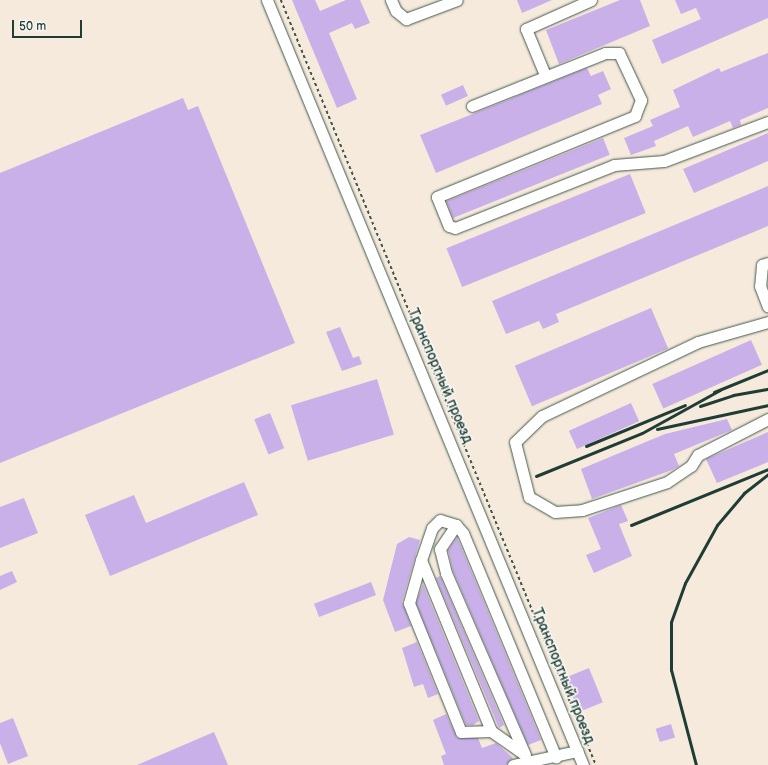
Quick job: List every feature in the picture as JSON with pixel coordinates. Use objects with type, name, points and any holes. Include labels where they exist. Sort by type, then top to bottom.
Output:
[{"type":"street","name":"Транспортный проезд","points":[[267,0],[582,765]]},
{"type":"street","points":[[391,0],[396,11],[406,19],[457,0]]},
{"type":"street","points":[[544,75],[526,29],[591,0]]},
{"type":"street","points":[[472,106],[544,75],[604,52],[619,52],[641,100],[635,116],[437,197],[449,226],[455,228],[614,165],[664,161],[768,122]]},
{"type":"street","points":[[768,263],[762,265],[760,286],[768,307]]},
{"type":"street","points":[[768,322],[698,342],[542,416],[515,442],[529,497],[554,512],[582,510],[667,482],[691,466],[698,455],[768,419]]},
{"type":"street","points":[[491,731],[461,732],[409,603],[421,560],[436,524],[440,520],[456,525],[463,533],[556,757]]},
{"type":"street","points":[[456,525],[440,549],[446,573],[526,757]]},
{"type":"street","points":[[421,560],[491,731],[526,757]]},
{"type":"street","points":[[513,765],[526,757],[556,757],[577,751]]},
{"type":"path","points":[[281,0],[596,765]]},
{"type":"building","points":[[292,0],[315,0],[320,11],[346,0],[360,0],[370,23],[355,29],[352,23],[329,33],[357,99],[337,108]]},
{"type":"building","points":[[517,0],[552,0],[522,13]]},
{"type":"building","points":[[620,0],[640,0],[650,26],[559,64],[546,30]]},
{"type":"building","points":[[675,0],[768,0],[768,18],[662,64],[652,40],[701,19],[696,8],[681,14]]},
{"type":"building","points":[[768,53],[768,108],[740,120],[741,125],[733,128],[730,121],[693,137],[688,126],[654,141],[656,146],[631,155],[624,138],[653,126],[650,120],[680,107],[673,90],[719,68],[721,72]]},
{"type":"building","points":[[587,68],[591,76],[603,71],[611,89],[598,95],[602,104],[436,173],[420,135]]},
{"type":"building","points":[[463,85],[468,96],[446,106],[441,95]]},
{"type":"building","points":[[183,98],[188,110],[198,106],[295,343],[0,463],[0,173]]},
{"type":"building","points":[[768,133],[768,161],[694,193],[683,169]]},
{"type":"building","points":[[603,138],[610,155],[453,218],[446,201]]},
{"type":"building","points":[[630,174],[646,213],[462,287],[446,248]]},
{"type":"building","points":[[768,186],[768,226],[556,314],[559,322],[543,329],[539,321],[506,334],[492,301]]},
{"type":"building","points":[[651,308],[668,349],[532,406],[515,366]]},
{"type":"building","points":[[340,327],[353,358],[359,356],[362,364],[342,371],[326,332]]},
{"type":"building","points":[[751,340],[762,365],[663,409],[652,384]]},
{"type":"building","points":[[377,379],[394,434],[308,461],[291,405]]},
{"type":"building","points":[[631,403],[639,421],[577,449],[569,431]]},
{"type":"building","points":[[270,413],[284,448],[268,455],[254,419]]},
{"type":"building","points":[[727,419],[732,430],[674,454],[679,466],[672,470],[592,499],[581,469],[665,434]]},
{"type":"building","points":[[768,432],[768,462],[717,483],[706,459]]},
{"type":"building","points":[[244,482],[258,515],[110,576],[85,515],[134,495],[146,523]]},
{"type":"building","points":[[24,498],[38,533],[0,548],[0,507]]},
{"type":"building","points":[[621,505],[628,521],[619,524],[632,556],[594,573],[586,555],[601,549],[588,518]]},
{"type":"building","points":[[409,537],[420,540],[402,602],[411,626],[395,632],[383,600],[397,544]]},
{"type":"building","points":[[457,537],[541,740],[528,745],[453,571],[448,550]]},
{"type":"building","points":[[12,571],[17,582],[0,590],[0,576]]},
{"type":"building","points":[[440,576],[504,725],[499,728],[436,578]]},
{"type":"building","points":[[371,582],[376,595],[319,617],[314,604]]},
{"type":"building","points":[[423,584],[479,721],[473,725],[466,725],[416,603]]},
{"type":"building","points":[[417,642],[438,694],[428,698],[423,684],[414,687],[402,648]]},
{"type":"building","points":[[589,668],[603,702],[579,712],[565,678]]},
{"type":"building","points":[[446,714],[457,738],[478,738],[482,748],[496,743],[513,758],[506,765],[444,765],[441,756],[446,754],[433,720]]},
{"type":"building","points":[[13,718],[28,756],[8,764],[0,743],[0,723]]},
{"type":"building","points":[[671,724],[675,737],[660,742],[656,729]]},
{"type":"building","points":[[214,732],[228,765],[137,765]]},
{"type":"railway","points":[[714,392],[768,370]]},
{"type":"railway","points":[[700,406],[733,395],[768,389]]},
{"type":"railway","points":[[536,476],[642,433],[720,390]]},
{"type":"railway","points":[[586,446],[685,405]]},
{"type":"railway","points":[[657,429],[768,405]]},
{"type":"railway","points":[[631,525],[768,469]]},
{"type":"railway","points":[[696,765],[671,670],[671,622],[685,583],[717,525],[744,493],[768,474]]}]
